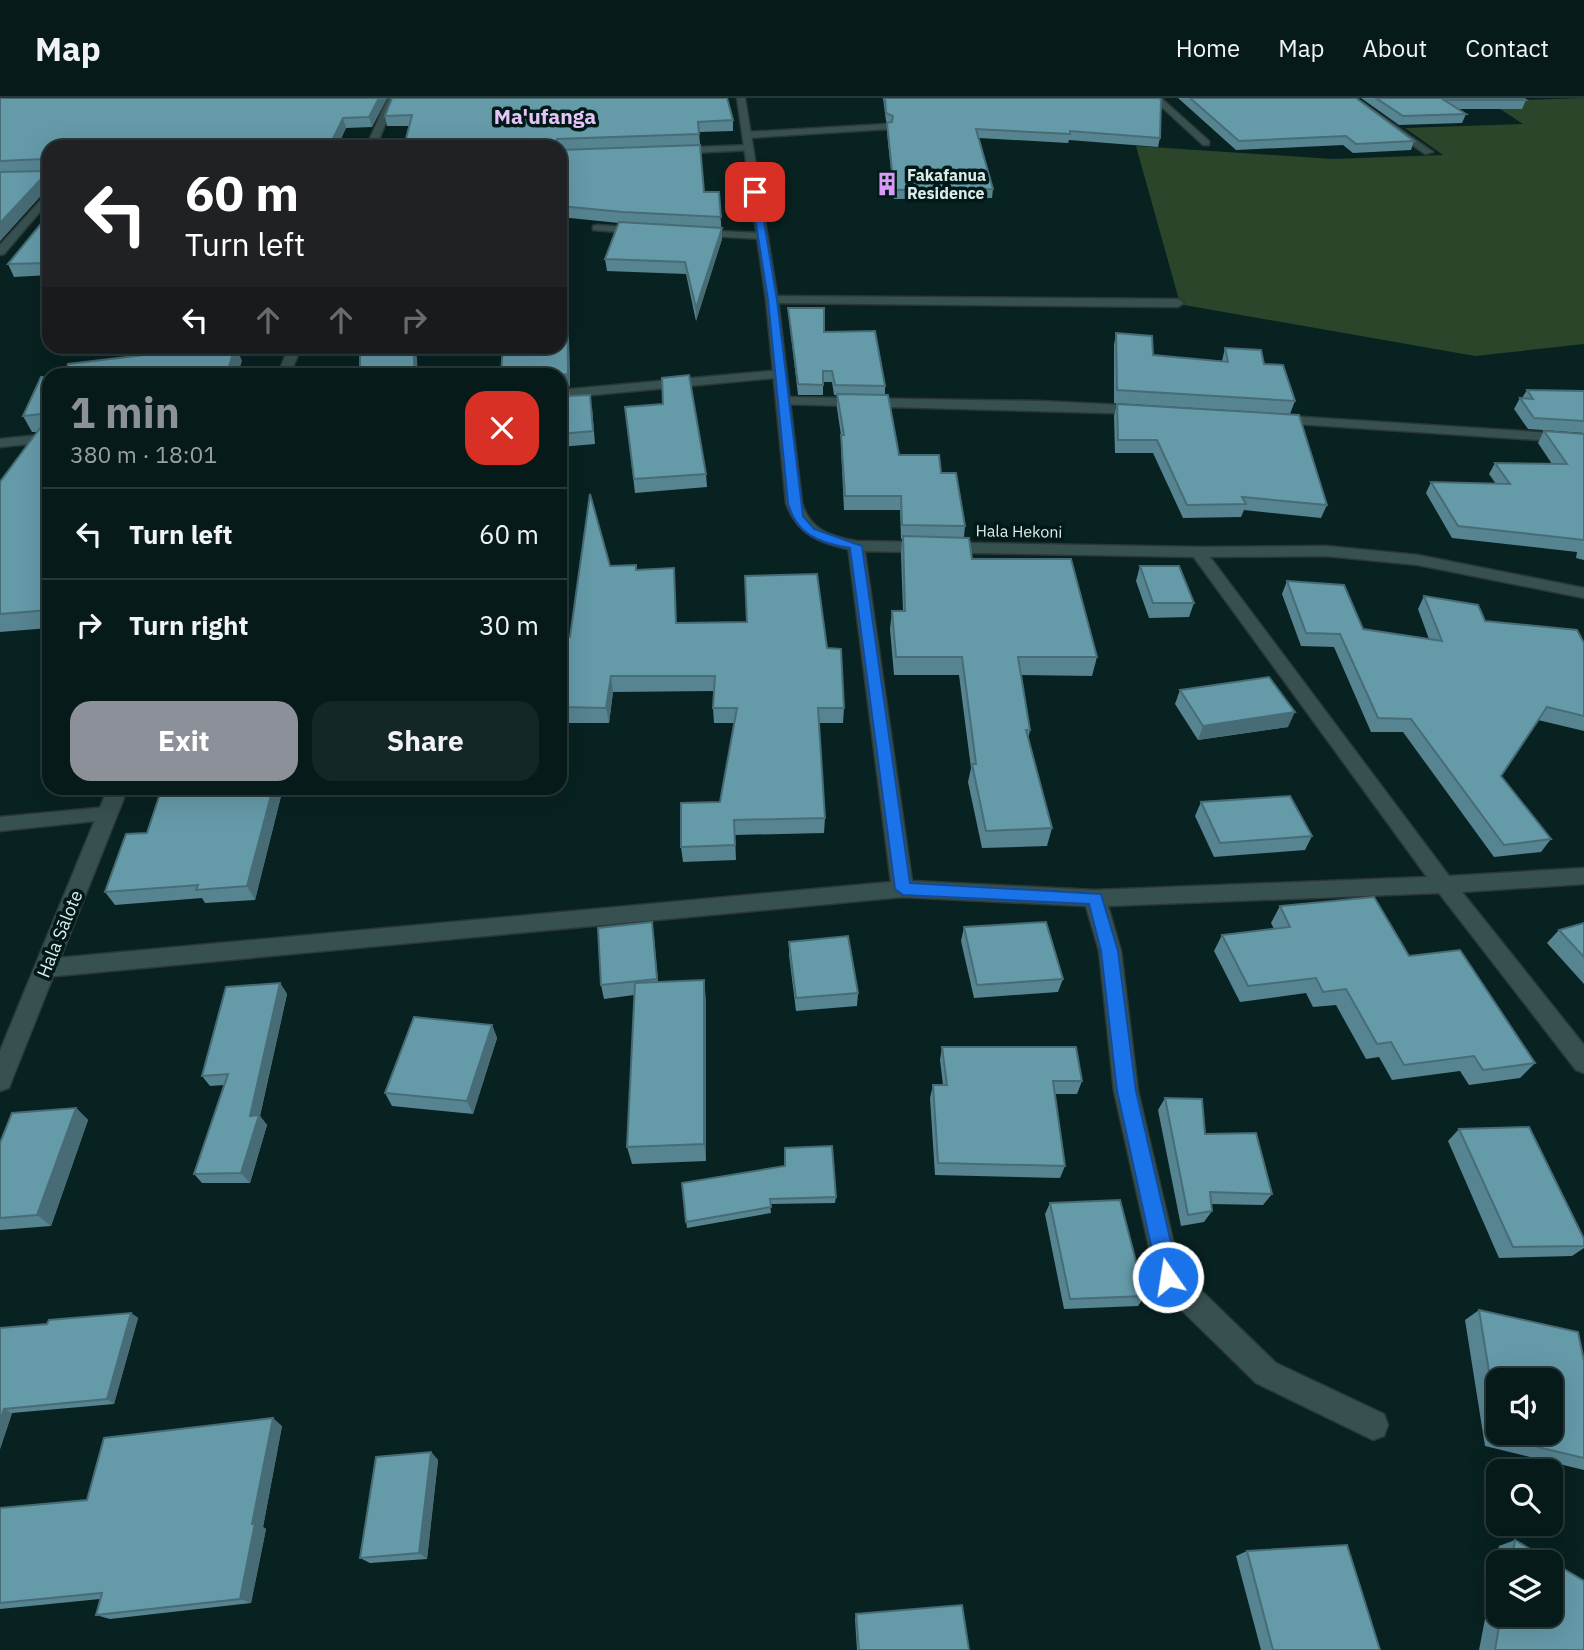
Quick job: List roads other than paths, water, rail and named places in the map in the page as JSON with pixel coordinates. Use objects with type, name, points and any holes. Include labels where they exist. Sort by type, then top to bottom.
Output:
[{"type":"street","points":[[374,140],[392,98]]},
{"type":"street","name":"Hala Hekoni","points":[[741,98],[772,300],[797,517],[810,532],[830,541],[856,546],[1198,552],[1326,551],[1418,560],[1584,593]]},
{"type":"street","points":[[1156,98],[1206,143]]},
{"type":"street","points":[[1350,98],[1428,152]]},
{"type":"street","points":[[667,151],[887,127]]},
{"type":"street","points":[[0,252],[42,202]]},
{"type":"street","points":[[597,228],[652,231]]},
{"type":"street","points":[[680,232],[762,236]]},
{"type":"street","points":[[772,300],[1178,303]]},
{"type":"street","points":[[567,393],[781,374]]},
{"type":"street","points":[[784,401],[1040,405],[1155,411]]},
{"type":"street","points":[[1264,418],[1584,439]]},
{"type":"street","points":[[0,443],[42,440]]},
{"type":"street","points":[[856,546],[903,889]]},
{"type":"street","points":[[1198,552],[1444,885],[1584,1063]]},
{"type":"street","name":"Hala Sālote","points":[[0,1080],[115,795]]},
{"type":"street","points":[[0,824],[107,814]]},
{"type":"street","points":[[46,968],[903,889],[1096,898],[1444,885],[1584,876]]},
{"type":"street","points":[[1096,898],[1110,951],[1126,1091],[1168,1277],[1266,1373],[1373,1425]]},
{"type":"place","name":"Fakafanua Residence","points":[[887,184]]},
{"type":"district","name":"Ma'ufanga","points":[[545,117]]}]
